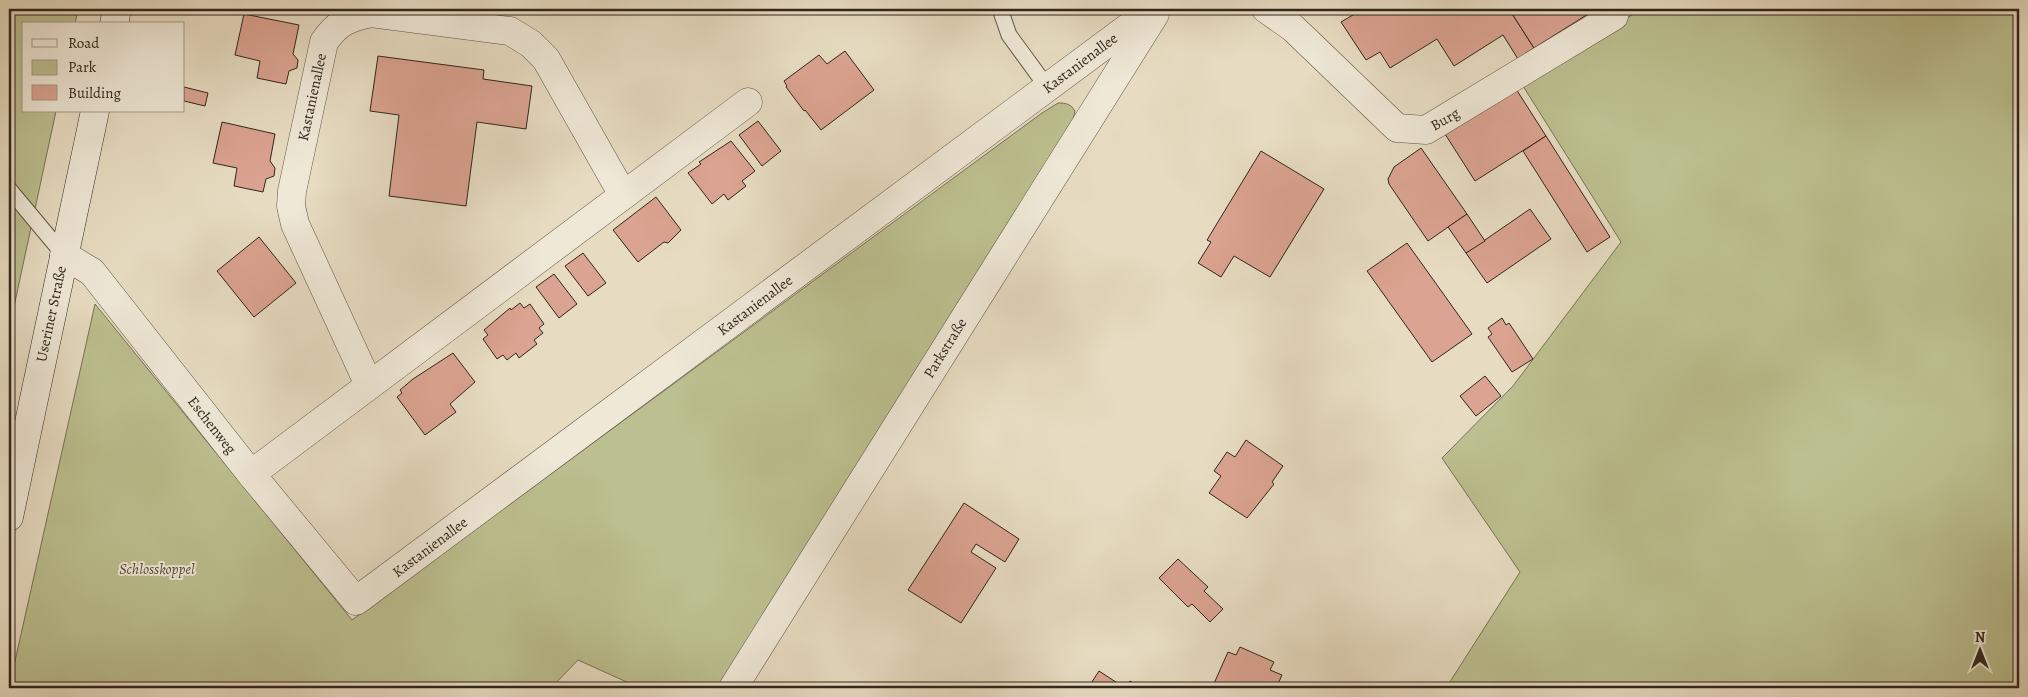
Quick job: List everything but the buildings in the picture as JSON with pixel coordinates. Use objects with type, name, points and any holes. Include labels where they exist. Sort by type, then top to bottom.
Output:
[{"type":"street","points":[[114,22],[117,9]]},
{"type":"street","name":"Kastanienallee","points":[[356,601],[1153,9]]},
{"type":"street","name":"Parkstraße","points":[[734,688],[1158,9]]},
{"type":"street","name":"Burg","points":[[1266,9],[1294,28],[1397,128],[1426,130],[1614,16]]},
{"type":"street","name":"Kastanienallee","points":[[369,385],[294,224],[291,206],[292,191],[324,42],[334,28],[351,17],[371,13],[510,31],[531,44],[546,59],[623,195]]},
{"type":"street","points":[[251,474],[748,102]]},
{"type":"street","name":"Useriner Straße","points":[[9,517],[95,112]]},
{"type":"street","name":"Eschenweg","points":[[64,255],[92,272],[251,474],[356,601]]},
{"type":"lane","points":[[1000,9],[1009,35],[1047,87]]},
{"type":"lane","points":[[9,189],[64,255]]},
{"type":"green space","points":[[9,9],[78,9],[75,22],[22,22],[22,112],[56,112],[9,330]]},
{"type":"green space","points":[[1641,9],[2019,9],[2019,688],[1446,688],[1520,572],[1442,458],[1513,386],[1621,242],[1523,86]]},
{"type":"green space","name":"Schlosskoppel","points":[[1058,103],[1072,107],[1075,111],[1073,119],[717,688],[640,688],[578,660],[551,688],[9,688],[95,304],[352,620]]}]
